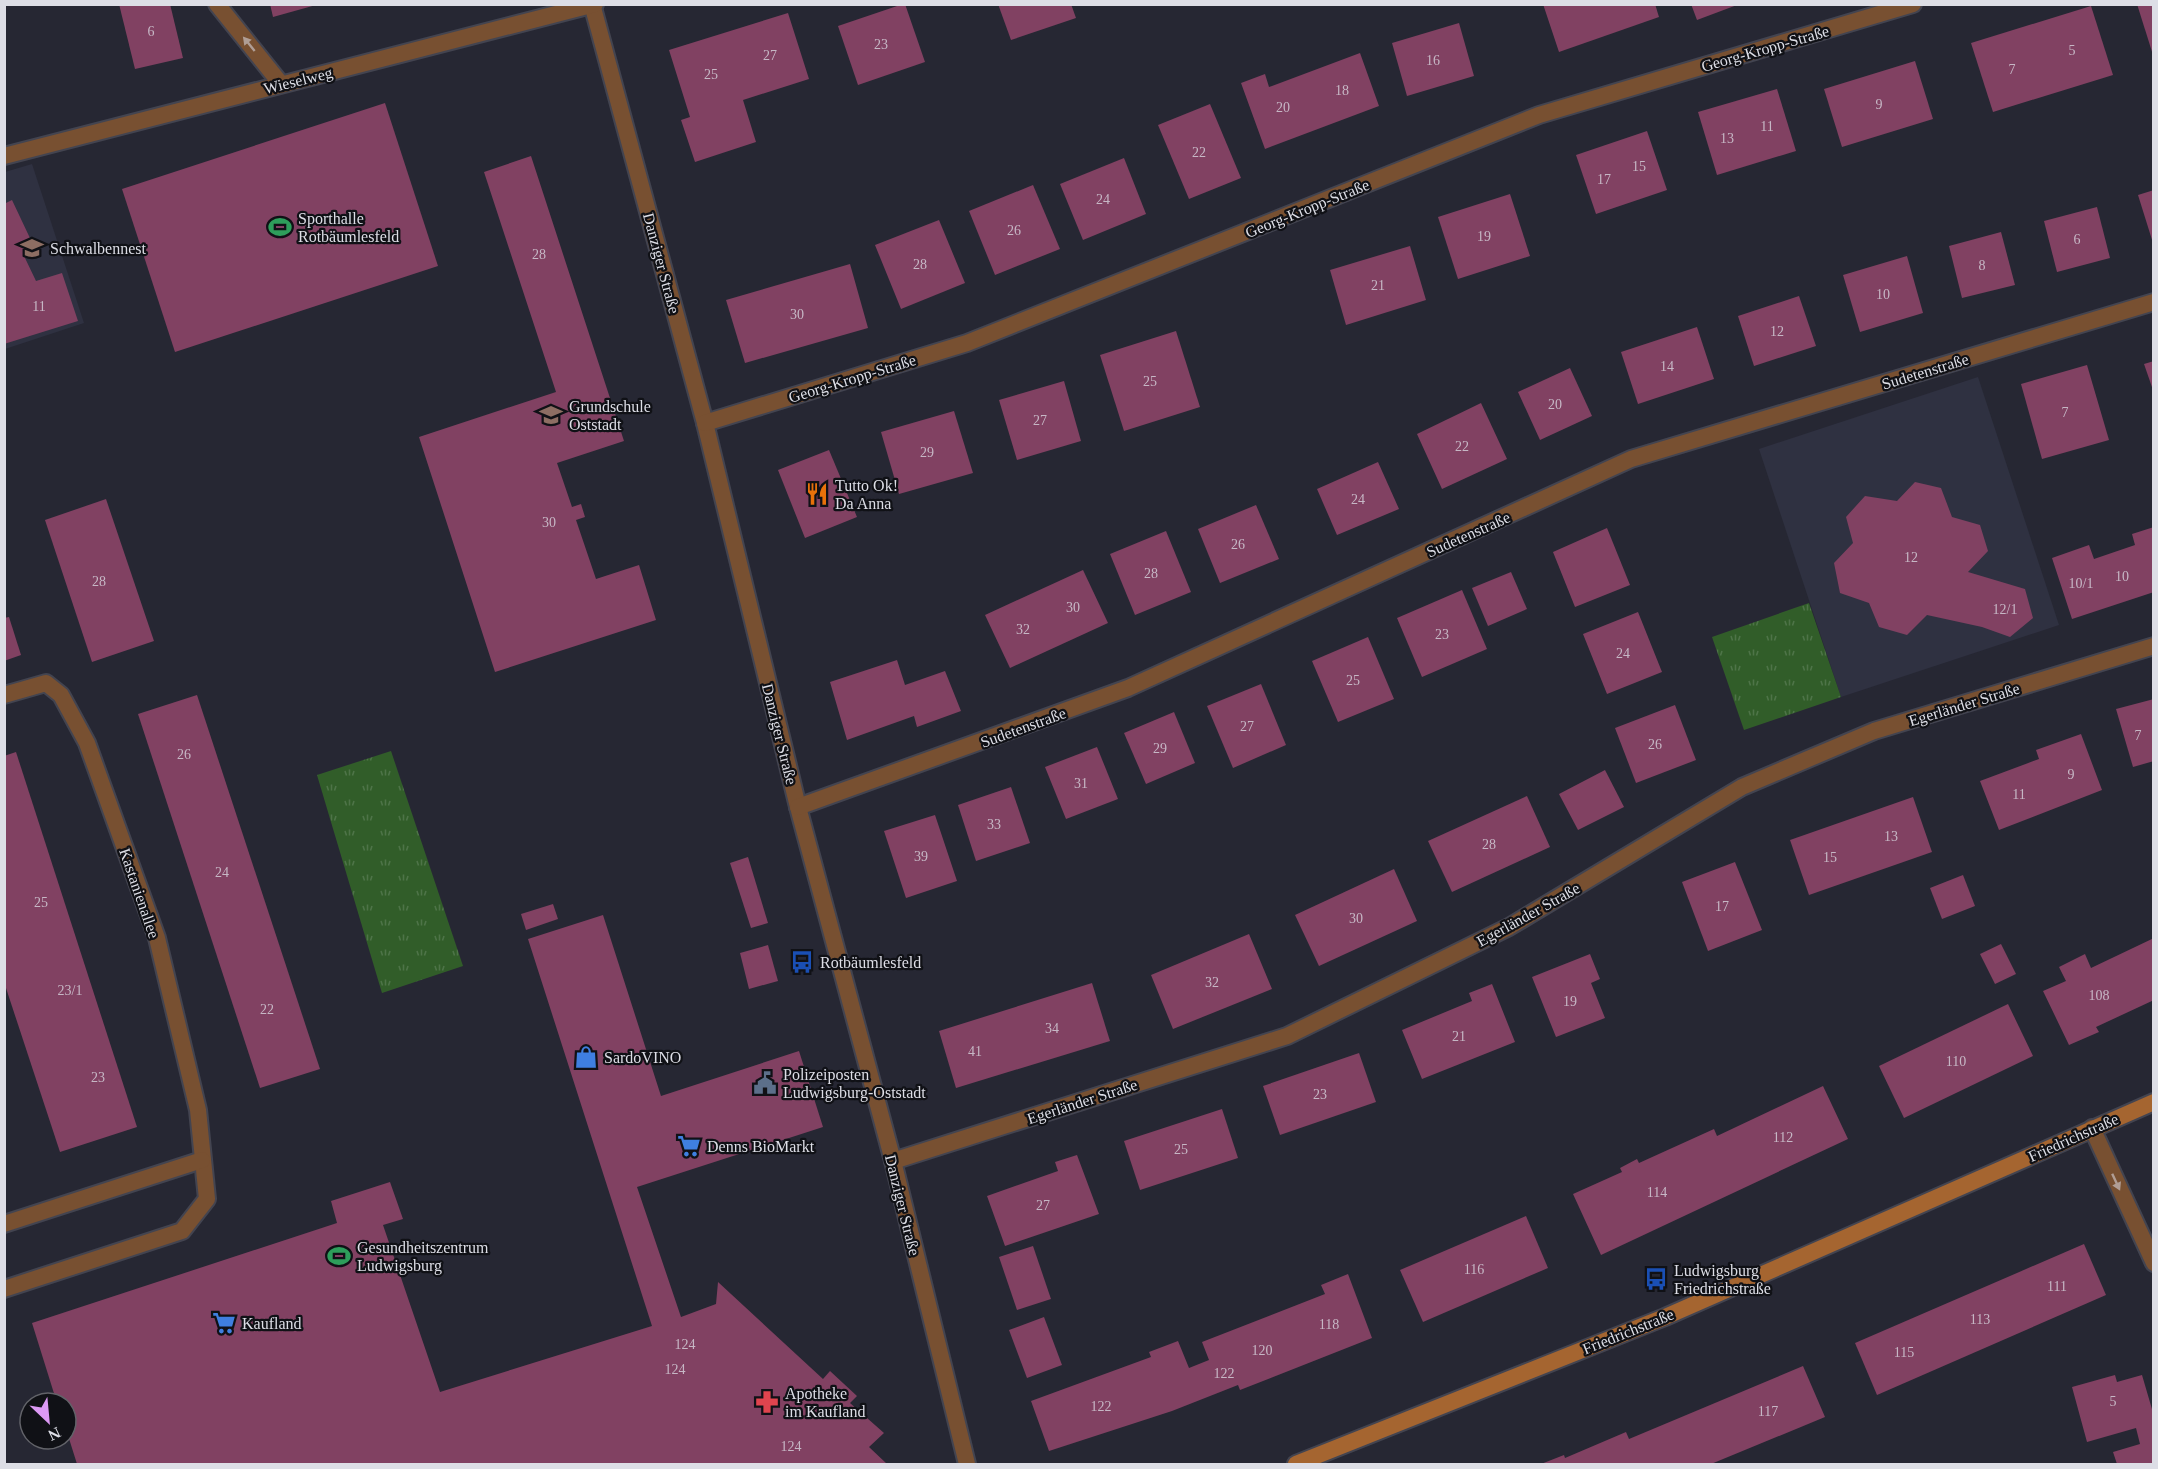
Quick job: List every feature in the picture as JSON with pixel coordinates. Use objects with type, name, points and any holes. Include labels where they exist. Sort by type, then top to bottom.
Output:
[{"type":"main road","name":"Friedrichstraße","points":[[1296,1464],[1665,1317],[2154,1102]]},
{"type":"street","points":[[217,4],[281,84]]},
{"type":"street","name":"Georg-Kropp-Straße","points":[[705,423],[967,343],[1539,115],[1913,4]]},
{"type":"street","name":"Wieselweg","points":[[4,156],[593,5]]},
{"type":"street","name":"Danziger Straße","points":[[593,5],[705,423],[798,807],[893,1161],[967,1464]]},
{"type":"street","name":"Sudetenstraße","points":[[798,807],[1128,688],[1631,459],[2154,302]]},
{"type":"street","name":"Egerländer Straße","points":[[893,1161],[1287,1036],[1509,927],[1742,787],[1874,731],[2154,646]]},
{"type":"street","name":"Kastanienallee","points":[[4,695],[46,683],[61,695],[87,743],[157,938],[198,1110],[207,1199],[182,1231],[4,1288]]},
{"type":"street","points":[[2092,1128],[2154,1263]]},
{"type":"street","points":[[4,1224],[202,1161]]},
{"type":"shaded area","name":"Schwalbennest","points":[[32,164],[84,323],[5,349],[5,172]]},
{"type":"shaded area","points":[[1978,377],[2059,625],[1841,697],[1759,449]]},
{"type":"green space","points":[[1809,603],[1841,697],[1744,730],[1712,637]]},
{"type":"green space","points":[[391,751],[463,966],[382,993],[317,775]]},
{"type":"building","points":[[119,4],[170,4],[183,58],[135,69]]},
{"type":"building","points":[[270,4],[316,4],[316,5],[273,17]]},
{"type":"building","points":[[905,4],[925,62],[858,85],[838,26]]},
{"type":"building","points":[[998,4],[1071,4],[1076,18],[1011,40]]},
{"type":"building","points":[[1543,4],[1655,4],[1659,17],[1559,52]]},
{"type":"building","points":[[1691,4],[1737,4],[1737,5],[1697,20]]},
{"type":"building","points":[[2137,4],[2154,4],[2154,55],[2153,55]]},
{"type":"building","points":[[2091,6],[2113,75],[1993,112],[1971,43]]},
{"type":"building","points":[[788,13],[809,79],[743,100],[756,142],[695,162],[681,120],[690,117],[669,50]]},
{"type":"building","points":[[1459,23],[1474,76],[1407,96],[1392,43]]},
{"type":"building","points":[[1360,53],[1379,106],[1265,149],[1241,83],[1265,74],[1269,87]]},
{"type":"building","points":[[1915,61],[1933,119],[1842,147],[1824,89]]},
{"type":"building","points":[[1777,89],[1796,151],[1717,175],[1698,112]]},
{"type":"building","name":"Sporthalle Rotbäumlesfeld","points":[[385,103],[438,266],[175,352],[122,189]]},
{"type":"building","points":[[1210,104],[1241,178],[1189,199],[1158,125]]},
{"type":"building","points":[[1647,131],[1667,190],[1596,214],[1576,155]]},
{"type":"building","name":"Grundschule Oststadt","points":[[531,156],[624,441],[557,463],[572,507],[581,504],[585,517],[576,520],[596,579],[639,565],[656,620],[495,672],[419,437],[556,392],[484,172]]},
{"type":"building","points":[[1124,158],[1146,214],[1083,240],[1060,184]]},
{"type":"building","points":[[1033,185],[1060,249],[995,275],[969,211]]},
{"type":"building","points":[[2154,190],[2154,242],[2153,243],[2138,195]]},
{"type":"building","points":[[1510,194],[1530,256],[1458,279],[1438,217]]},
{"type":"building","points":[[12,200],[37,253],[25,258],[36,281],[62,273],[78,321],[4,344],[4,204]]},
{"type":"building","points":[[2097,207],[2110,258],[2057,272],[2044,221]]},
{"type":"building","points":[[939,220],[965,283],[901,309],[875,245]]},
{"type":"building","points":[[2001,232],[2015,285],[1962,298],[1949,246]]},
{"type":"building","points":[[1410,246],[1426,300],[1346,325],[1330,270]]},
{"type":"building","points":[[1907,256],[1923,313],[1860,332],[1843,275]]},
{"type":"building","points":[[850,264],[868,328],[745,363],[726,300]]},
{"type":"building","points":[[1799,296],[1816,346],[1754,366],[1738,316]]},
{"type":"building","points":[[1697,327],[1714,379],[1638,404],[1621,352]]},
{"type":"building","points":[[1176,331],[1200,407],[1124,431],[1100,355]]},
{"type":"building","points":[[2154,361],[2154,390],[2153,390],[2144,364]]},
{"type":"building","points":[[2087,365],[2109,440],[2042,459],[2021,384]]},
{"type":"building","points":[[1570,368],[1592,416],[1540,440],[1518,392]]},
{"type":"building","points":[[1064,381],[1081,441],[1017,460],[999,400]]},
{"type":"building","points":[[1481,403],[1507,459],[1442,489],[1417,434]]},
{"type":"building","points":[[954,411],[973,473],[899,494],[881,432]]},
{"type":"building","name":"Tutto Ok! Da Anna","points":[[829,450],[857,517],[805,538],[778,470]]},
{"type":"building","points":[[1378,462],[1399,509],[1337,535],[1317,489]]},
{"type":"building","points":[[1915,482],[1941,488],[1952,517],[1980,525],[1988,551],[1968,572],[2025,589],[2033,618],[2010,637],[1982,627],[1927,615],[1907,635],[1879,627],[1869,603],[1840,593],[1834,563],[1853,543],[1846,517],[1865,496],[1897,501]]},
{"type":"building","points":[[106,499],[154,641],[92,662],[45,520]]},
{"type":"building","points":[[1256,505],[1279,559],[1220,583],[1198,529]]},
{"type":"building","points":[[2154,527],[2154,592],[2072,619],[2052,558],[2089,545],[2094,559],[2135,545],[2132,534]]},
{"type":"building","points":[[1607,528],[1630,585],[1575,607],[1553,552]]},
{"type":"building","points":[[1166,531],[1191,592],[1135,615],[1110,554]]},
{"type":"building","points":[[1083,570],[1108,623],[1010,668],[985,615]]},
{"type":"building","points":[[1511,572],[1527,609],[1488,626],[1472,588]]},
{"type":"building","points":[[1462,590],[1487,649],[1422,677],[1397,618]]},
{"type":"building","points":[[1638,612],[1662,672],[1607,694],[1583,634]]},
{"type":"building","points":[[9,617],[21,655],[4,661],[4,618]]},
{"type":"building","points":[[1368,637],[1394,699],[1338,722],[1312,661]]},
{"type":"building","points":[[897,660],[905,685],[945,671],[961,711],[917,727],[914,716],[847,740],[830,682]]},
{"type":"building","points":[[1261,684],[1286,745],[1233,768],[1207,706]]},
{"type":"building","points":[[197,695],[320,1069],[260,1088],[138,714]]},
{"type":"building","points":[[2154,699],[2154,761],[2133,767],[2116,709]]},
{"type":"building","points":[[1675,705],[1696,760],[1636,783],[1615,728]]},
{"type":"building","points":[[1174,712],[1195,763],[1146,784],[1124,733]]},
{"type":"building","points":[[2081,734],[2102,790],[1999,830],[1980,781],[2039,759],[2036,750]]},
{"type":"building","points":[[1097,747],[1118,799],[1066,819],[1045,767]]},
{"type":"building","points":[[16,752],[137,1127],[60,1152],[4,982],[4,756]]},
{"type":"building","points":[[1605,770],[1624,807],[1578,830],[1559,794]]},
{"type":"building","points":[[1011,787],[1030,843],[976,861],[958,805]]},
{"type":"building","points":[[1527,796],[1550,847],[1452,892],[1428,841]]},
{"type":"building","points":[[1913,797],[1932,852],[1809,895],[1790,840]]},
{"type":"building","points":[[935,815],[957,881],[906,898],[884,831]]},
{"type":"building","points":[[748,857],[768,923],[751,928],[730,863]]},
{"type":"building","points":[[1735,862],[1762,930],[1708,951],[1682,882]]},
{"type":"building","points":[[1394,869],[1417,921],[1319,966],[1295,915]]},
{"type":"building","points":[[1963,875],[1975,906],[1942,919],[1930,888]]},
{"type":"building","points":[[553,904],[558,919],[526,930],[521,914]]},
{"type":"building","name":"Kaufland","points":[[603,915],[661,1096],[799,1051],[823,1127],[637,1187],[681,1317],[716,1304],[718,1282],[823,1379],[830,1371],[857,1396],[850,1403],[884,1433],[869,1447],[887,1464],[77,1464],[73,1451],[78,1451],[78,1391],[53,1391],[32,1323],[337,1223],[331,1201],[390,1182],[403,1219],[383,1225],[440,1392],[652,1326],[528,939]]},
{"type":"building","points":[[1249,934],[1272,989],[1173,1029],[1151,975]]},
{"type":"building","points":[[2154,938],[2154,1000],[2096,1027],[2099,1032],[2069,1045],[2043,991],[2066,981],[2059,967],[2085,954],[2091,968]]},
{"type":"building","points":[[2001,944],[2016,974],[1995,984],[1980,954]]},
{"type":"building","points":[[768,945],[778,981],[749,989],[740,953]]},
{"type":"building","points":[[1590,954],[1600,979],[1591,983],[1605,1018],[1556,1037],[1532,977]]},
{"type":"building","points":[[1092,983],[1110,1041],[956,1088],[939,1031]]},
{"type":"building","points":[[1492,984],[1515,1042],[1422,1079],[1402,1030],[1472,1001],[1469,993]]},
{"type":"building","points":[[2008,1004],[2033,1056],[1904,1118],[1879,1066]]},
{"type":"building","points":[[1359,1053],[1376,1102],[1280,1135],[1263,1086]]},
{"type":"building","points":[[1823,1086],[1848,1139],[1601,1255],[1573,1194],[1622,1172],[1620,1168],[1637,1159],[1639,1163],[1714,1129],[1717,1136]]},
{"type":"building","points":[[1222,1109],[1238,1158],[1140,1190],[1124,1141]]},
{"type":"building","points":[[1077,1155],[1099,1214],[1005,1246],[987,1196],[1058,1171],[1055,1162]]},
{"type":"building","points":[[1526,1216],[1548,1268],[1423,1322],[1400,1270]]},
{"type":"building","points":[[2084,1244],[2106,1295],[1877,1395],[1855,1343]]},
{"type":"building","points":[[1033,1246],[1051,1299],[1017,1310],[999,1257]]},
{"type":"building","points":[[1348,1274],[1372,1338],[1240,1390],[1238,1385],[1172,1411],[1049,1451],[1031,1401],[1151,1357],[1149,1352],[1178,1341],[1189,1368],[1209,1360],[1202,1342],[1325,1294],[1321,1285]]},
{"type":"building","points":[[1044,1317],[1062,1365],[1027,1378],[1009,1330]]},
{"type":"building","points":[[1803,1366],[1825,1417],[1711,1464],[1541,1464],[1564,1455],[1565,1458],[1626,1432],[1629,1439]]},
{"type":"building","points":[[2115,1375],[2117,1382],[2142,1375],[2154,1416],[2154,1464],[2117,1464],[2113,1452],[2140,1444],[2136,1428],[2087,1442],[2072,1387]]},
{"type":"place","name":"Sporthalle Rotbäumlesfeld","points":[[280,227]]},
{"type":"place","name":"Schwalbennest","points":[[32,248]]},
{"type":"place","name":"Grundschule Oststadt","points":[[551,415]]},
{"type":"place","name":"Tutto Ok! Da Anna","points":[[817,494]]},
{"type":"place","name":"Rotbäumlesfeld","points":[[802,962]]},
{"type":"place","name":"SardoVINO","points":[[586,1057]]},
{"type":"place","name":"Polizeiposten Ludwigsburg-Oststadt","points":[[765,1083]]},
{"type":"place","name":"Denns BioMarkt","points":[[689,1146]]},
{"type":"place","name":"Gesundheitszentrum Ludwigsburg","points":[[339,1256]]},
{"type":"place","name":"Ludwigsburg Friedrichstraße","points":[[1656,1279]]},
{"type":"place","name":"Kaufland","points":[[224,1323]]},
{"type":"place","name":"Apotheke im Kaufland","points":[[767,1402]]}]
